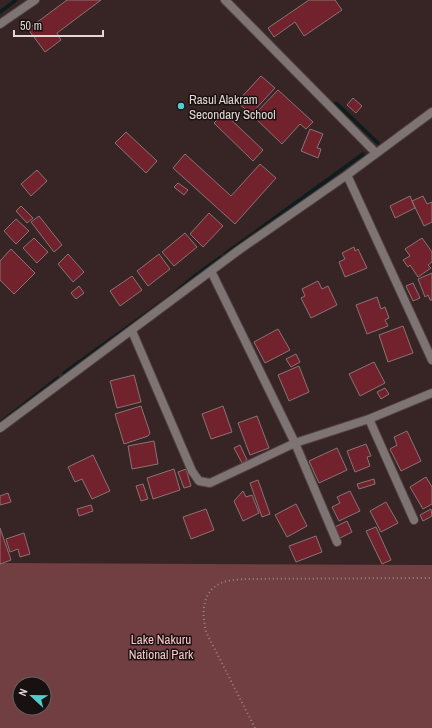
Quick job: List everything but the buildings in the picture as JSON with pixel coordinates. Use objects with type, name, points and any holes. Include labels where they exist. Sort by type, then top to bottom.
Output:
[{"type":"street","points":[[0,24],[35,0]]},
{"type":"street","points":[[225,0],[376,153]]},
{"type":"street","points":[[0,428],[211,271],[347,175],[432,112]]},
{"type":"street","points":[[347,175],[432,360]]},
{"type":"street","points":[[211,271],[295,443],[337,542]]},
{"type":"street","points":[[132,331],[192,471],[199,481],[210,483],[221,479],[295,443],[369,419],[432,393]]},
{"type":"street","points":[[369,419],[414,520]]},
{"type":"path","points":[[255,728],[206,632],[203,617],[204,605],[210,591],[222,583],[242,578],[432,578]]},
{"type":"green space","name":"Lake Nakuru National Park","points":[[0,563],[432,565],[432,728],[0,728]]},
{"type":"waterway","points":[[0,12],[16,0]]},
{"type":"waterway","points":[[336,103],[378,143]]},
{"type":"waterway","points":[[225,254],[363,154]]},
{"type":"waterway","points":[[200,272],[221,257]]},
{"type":"waterway","points":[[64,373],[167,299],[197,274]]},
{"type":"waterway","points":[[0,423],[58,378]]},
{"type":"place","name":"Rasul Alakram Secondary School","points":[[181,106]]}]
